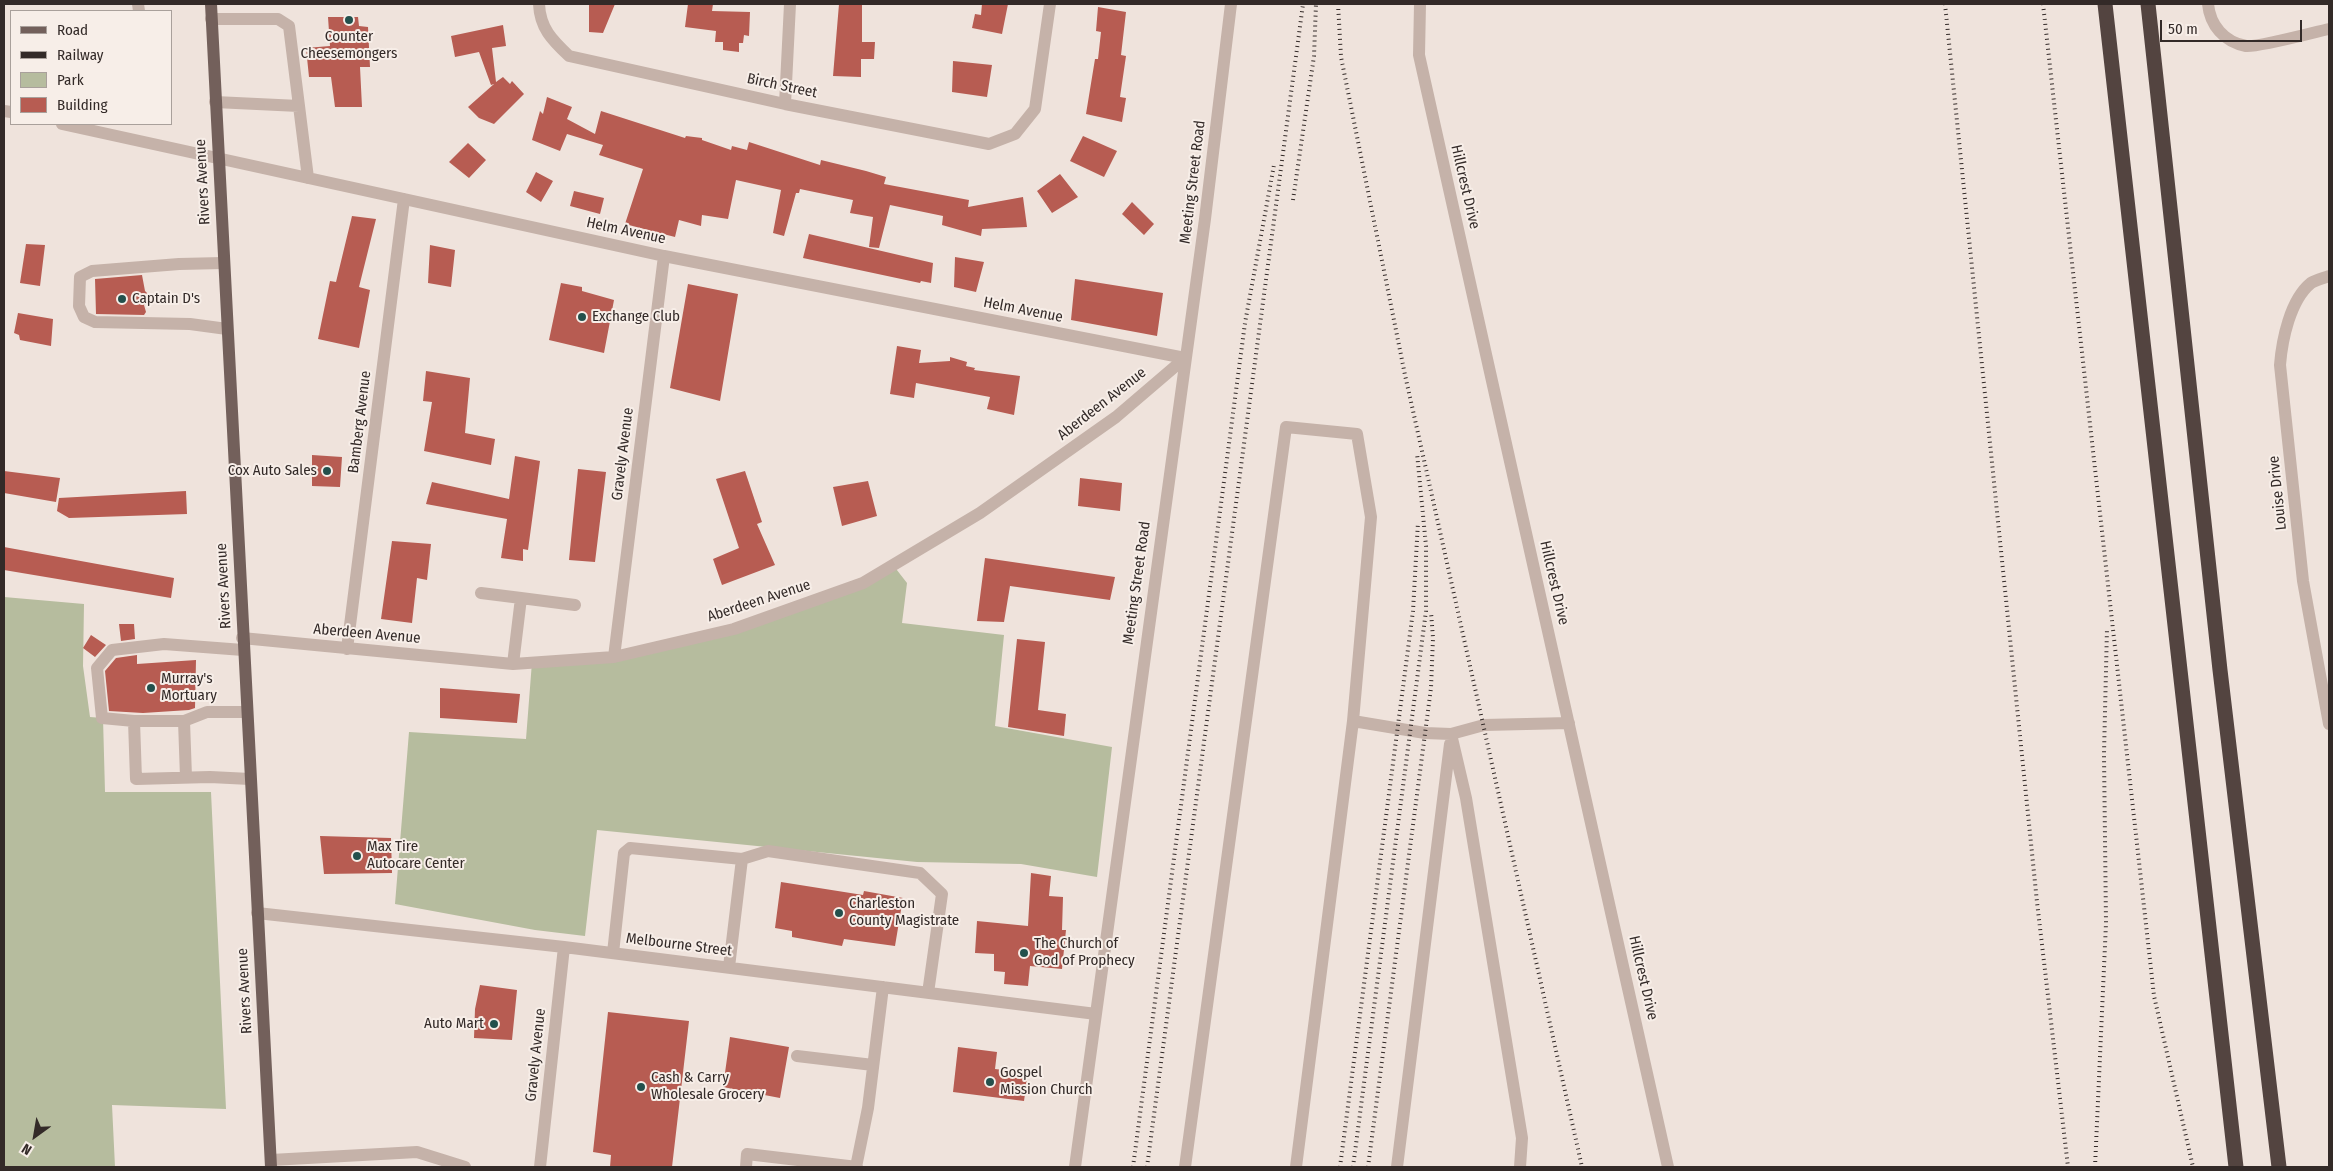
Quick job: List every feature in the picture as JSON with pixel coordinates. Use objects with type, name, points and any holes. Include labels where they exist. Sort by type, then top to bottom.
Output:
[{"type":"highway","points":[[2105,4],[2236,1165]]},
{"type":"highway","points":[[2148,4],[2219,661],[2279,1167]]},
{"type":"main road","name":"Rivers Avenue","points":[[211,4],[246,712],[271,1163]]},
{"type":"street","name":"Birch Street","points":[[539,4],[540,16],[548,37],[569,56],[785,104],[989,144],[1015,134],[1035,109],[1050,4]]},
{"type":"street","points":[[785,104],[790,4]]},
{"type":"street","name":"Meeting Street Road","points":[[1075,1167],[1231,4]]},
{"type":"street","name":"Hillcrest Drive","points":[[1420,4],[1419,55],[1668,1167]]},
{"type":"street","points":[[2208,4],[2209,16],[2226,39],[2247,47],[2329,29]]},
{"type":"street","points":[[211,19],[278,19],[289,26],[308,178]]},
{"type":"street","points":[[215,102],[299,106]]},
{"type":"street","name":"Helm Avenue","points":[[66,125],[664,256],[1185,358]]},
{"type":"street","name":"Bamberg Avenue","points":[[347,649],[404,199]]},
{"type":"street","name":"Gravely Avenue","points":[[614,657],[664,256]]},
{"type":"street","points":[[223,263],[179,264],[92,271],[80,277],[79,306],[84,317],[95,322],[190,324],[227,329]]},
{"type":"street","name":"Louise Drive","points":[[2329,276],[2311,283],[2292,310],[2282,342],[2280,366],[2304,581],[2329,724]]},
{"type":"street","name":"Aberdeen Avenue","points":[[134,721],[102,718],[97,668],[112,650],[164,644],[243,644],[347,649],[513,664],[614,657],[734,629],[863,583],[988,507],[1116,417],[1185,358]]},
{"type":"street","points":[[1185,1167],[1286,427],[1357,434],[1371,517],[1353,721],[1296,1167]]},
{"type":"street","points":[[481,592],[575,605]]},
{"type":"street","points":[[513,664],[521,598]]},
{"type":"street","points":[[246,712],[207,712],[184,721],[134,721],[136,779],[186,777],[250,779]]},
{"type":"street","points":[[184,721],[186,777]]},
{"type":"street","points":[[1353,721],[1425,733],[1451,734],[1484,725],[1569,723]]},
{"type":"street","points":[[1397,1167],[1451,734]]},
{"type":"street","points":[[1451,734],[1466,798],[1522,1138],[1520,1167]]},
{"type":"street","points":[[613,953],[624,853],[630,848],[742,859],[768,851],[920,873],[942,894],[928,993]]},
{"type":"street","points":[[729,968],[742,859]]},
{"type":"street","name":"Melbourne Street","points":[[257,913],[564,947],[1096,1014]]},
{"type":"street","name":"Gravely Avenue","points":[[540,1167],[564,947]]},
{"type":"street","points":[[746,1167],[747,1154],[856,1167],[873,1065],[883,987]]},
{"type":"street","points":[[797,1056],[873,1065]]},
{"type":"street","points":[[271,1163],[417,1152],[464,1167]]},
{"type":"green space","points":[[893,565],[907,583],[902,623],[1004,635],[995,726],[1112,747],[1097,877],[1021,864],[917,862],[597,830],[585,936],[535,930],[395,904],[409,732],[526,739],[532,662],[614,657],[734,629]]},
{"type":"green space","points":[[4,597],[84,604],[83,666],[90,717],[103,718],[105,792],[211,792],[226,1109],[112,1105],[115,1167],[4,1167]]},
{"type":"building","points":[[589,4],[615,4],[603,33],[589,32]]},
{"type":"building","points":[[688,4],[713,4],[712,11],[750,12],[749,36],[744,35],[743,43],[739,43],[739,52],[723,50],[723,42],[715,42],[716,31],[685,27]]},
{"type":"building","points":[[839,4],[862,4],[862,42],[875,42],[874,59],[861,59],[861,77],[833,76]]},
{"type":"building","points":[[982,4],[1008,4],[1002,34],[972,28],[975,14],[981,15]]},
{"type":"building","points":[[1098,7],[1126,12],[1121,55],[1126,56],[1120,97],[1126,98],[1122,122],[1086,114],[1095,59],[1098,59],[1101,32],[1096,31]]},
{"type":"building","points":[[328,17],[358,17],[359,26],[368,27],[370,67],[360,67],[362,107],[335,107],[331,77],[309,77],[306,48],[330,46]]},
{"type":"building","points":[[503,25],[506,46],[492,48],[496,82],[503,77],[510,84],[512,81],[524,94],[494,124],[479,118],[468,107],[494,84],[491,85],[479,52],[455,57],[451,36]]},
{"type":"building","points":[[953,61],[992,65],[987,97],[952,92]]},
{"type":"building","points":[[547,97],[572,107],[567,119],[595,134],[601,111],[685,138],[686,136],[702,138],[702,140],[731,150],[732,146],[747,150],[749,142],[820,165],[821,160],[866,171],[886,177],[884,184],[969,200],[968,207],[1023,197],[1027,227],[982,229],[981,236],[942,225],[943,216],[890,205],[879,248],[869,247],[873,217],[850,213],[853,200],[800,189],[799,193],[796,193],[784,236],[773,233],[781,190],[736,180],[728,219],[702,215],[701,226],[679,220],[675,237],[625,224],[643,169],[599,155],[603,145],[567,134],[560,151],[532,140],[540,111],[543,114]]},
{"type":"building","points":[[1083,136],[1117,151],[1104,177],[1070,161]]},
{"type":"building","points":[[468,143],[486,160],[469,178],[449,162]]},
{"type":"building","points":[[536,172],[553,181],[541,202],[526,192]]},
{"type":"building","points":[[1060,174],[1078,197],[1052,213],[1037,191]]},
{"type":"building","points":[[574,191],[604,198],[600,214],[570,206]]},
{"type":"building","points":[[1132,202],[1154,224],[1144,235],[1122,214]]},
{"type":"building","points":[[352,216],[376,219],[359,287],[370,290],[359,348],[318,339],[330,281],[336,282]]},
{"type":"building","points":[[809,234],[933,263],[931,283],[921,281],[920,283],[803,258]]},
{"type":"building","points":[[26,244],[45,245],[40,286],[20,283]]},
{"type":"building","points":[[430,245],[455,250],[451,287],[428,283]]},
{"type":"building","points":[[955,257],[984,262],[976,292],[954,287]]},
{"type":"building","name":"Captain D's","points":[[142,275],[145,291],[149,295],[148,303],[144,305],[146,312],[144,315],[96,314],[95,279]]},
{"type":"building","points":[[1075,279],[1163,293],[1157,336],[1071,320]]},
{"type":"building","name":"Exchange Club","points":[[561,283],[582,287],[582,291],[614,300],[604,353],[549,340]]},
{"type":"building","points":[[688,284],[738,294],[720,401],[670,388]]},
{"type":"building","points":[[18,313],[53,319],[51,346],[20,340],[19,335],[14,333]]},
{"type":"building","points":[[897,346],[921,350],[919,363],[950,361],[950,357],[967,362],[966,366],[975,368],[974,370],[1020,376],[1014,415],[987,409],[990,397],[916,383],[914,398],[890,394]]},
{"type":"building","points":[[426,371],[470,378],[465,433],[495,439],[491,465],[424,451],[432,402],[423,401]]},
{"type":"building","name":"Cox Auto Sales","points":[[312,455],[342,457],[340,487],[312,486]]},
{"type":"building","points":[[515,456],[540,461],[528,550],[523,549],[523,561],[501,558],[507,519],[426,504],[432,482],[509,499]]},
{"type":"building","points":[[578,469],[606,472],[595,562],[569,560]]},
{"type":"building","points":[[4,471],[60,478],[56,502],[4,493]]},
{"type":"building","points":[[745,471],[762,522],[757,524],[775,565],[722,585],[713,559],[739,548],[716,479]]},
{"type":"building","points":[[1080,478],[1122,483],[1120,511],[1078,506]]},
{"type":"building","points":[[868,481],[877,516],[842,526],[833,487]]},
{"type":"building","points":[[186,491],[187,514],[69,518],[57,511],[59,498]]},
{"type":"building","points":[[392,541],[431,544],[427,580],[417,578],[412,623],[381,619]]},
{"type":"building","points":[[4,547],[174,578],[171,598],[4,570]]},
{"type":"building","points":[[985,558],[1115,577],[1110,600],[1010,586],[1004,622],[977,621]]},
{"type":"building","points":[[119,624],[134,624],[135,639],[121,641]]},
{"type":"building","points":[[91,635],[106,645],[95,657],[83,648]]},
{"type":"building","points":[[1017,639],[1045,642],[1038,710],[1066,714],[1064,736],[1008,727]]},
{"type":"building","name":"Murray's Mortuary","points":[[137,655],[137,664],[196,660],[195,708],[143,713],[109,711],[105,671],[116,658]]},
{"type":"building","points":[[440,688],[520,694],[517,723],[440,718]]},
{"type":"building","name":"Max Tire Autocare Center","points":[[320,836],[391,838],[392,873],[324,874]]},
{"type":"building","name":"The Church of God of Prophecy","points":[[1031,873],[1051,876],[1049,896],[1063,897],[1062,930],[1066,930],[1062,969],[1030,966],[1028,986],[1004,984],[1005,972],[994,971],[994,954],[975,953],[977,921],[1028,926]]},
{"type":"building","name":"Charleston County Magistrate","points":[[781,882],[863,895],[864,891],[903,898],[895,946],[844,939],[842,946],[792,937],[792,931],[775,928]]},
{"type":"building","name":"Auto Mart","points":[[480,985],[517,990],[512,1040],[474,1038],[475,1009]]},
{"type":"building","name":"Cash & Carry Wholesale Grocery","points":[[608,1012],[689,1021],[672,1167],[610,1167],[611,1155],[593,1152]]},
{"type":"building","points":[[730,1037],[789,1047],[780,1098],[723,1087]]},
{"type":"building","name":"Gospel Mission Church","points":[[958,1047],[997,1052],[995,1069],[1028,1073],[1024,1101],[953,1092]]},
{"type":"railway","points":[[1147,1167],[1303,4]]},
{"type":"railway","points":[[1293,200],[1314,56],[1316,4]]},
{"type":"railway","points":[[1338,4],[1341,57],[1405,375],[1582,1167]]},
{"type":"railway","points":[[1945,4],[2037,902],[2068,1167]]},
{"type":"railway","points":[[2043,4],[2154,996],[2193,1167]]},
{"type":"railway","points":[[1133,1167],[1245,323],[1274,165]]},
{"type":"railway","points":[[1353,1167],[1426,611],[1426,546],[1417,453]]},
{"type":"railway","points":[[1340,1167],[1413,611],[1418,522]]},
{"type":"railway","points":[[1368,1167],[1431,688],[1433,638],[1431,612]]},
{"type":"railway","points":[[2095,1167],[2106,923],[2104,754],[2107,628]]},
{"type":"place","name":"Counter Cheesemongers","points":[[349,20]]},
{"type":"place","name":"Captain D's","points":[[122,299]]},
{"type":"place","name":"Exchange Club","points":[[582,317]]},
{"type":"place","name":"Cox Auto Sales","points":[[327,471]]},
{"type":"place","name":"Murray's Mortuary","points":[[151,688]]},
{"type":"place","name":"Max Tire Autocare Center","points":[[357,856]]},
{"type":"place","name":"Charleston County Magistrate","points":[[839,913]]},
{"type":"place","name":"The Church of God of Prophecy","points":[[1024,953]]},
{"type":"place","name":"Auto Mart","points":[[494,1024]]},
{"type":"place","name":"Gospel Mission Church","points":[[990,1082]]},
{"type":"place","name":"Cash & Carry Wholesale Grocery","points":[[641,1087]]}]
